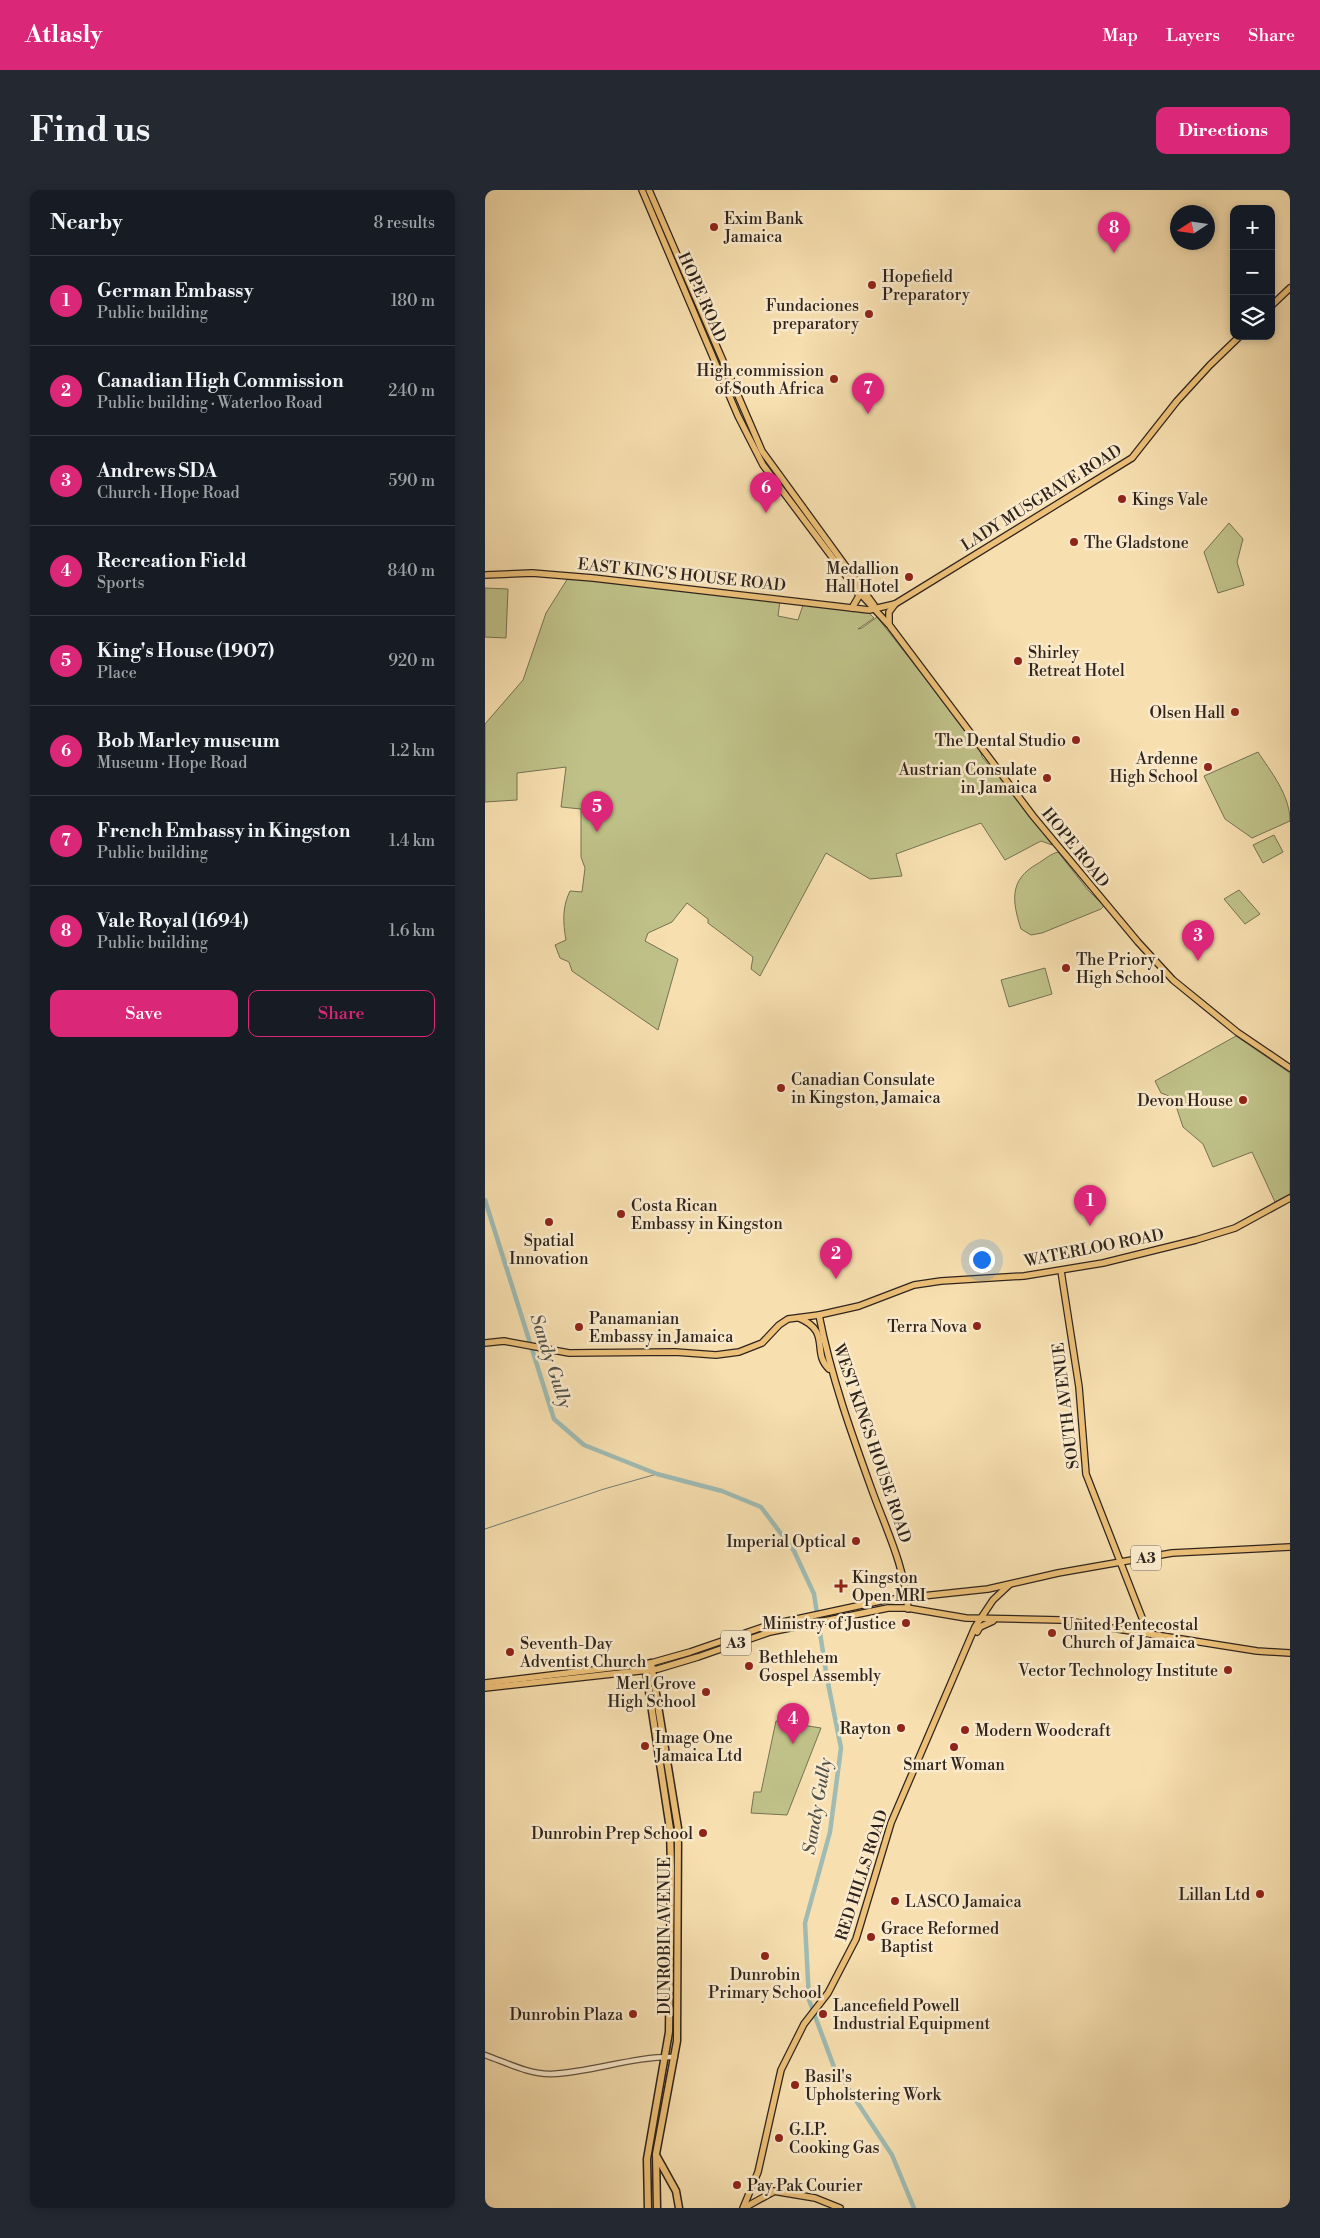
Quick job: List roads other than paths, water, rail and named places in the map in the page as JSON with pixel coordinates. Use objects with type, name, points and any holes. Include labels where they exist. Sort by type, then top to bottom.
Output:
[{"type":"highway","name":"DUNROBIN AVENUE","points":[[648,2208],[647,2159],[669,2032],[670,1829],[649,1667]]},
{"type":"highway","name":"DUNROBIN AVENUE","points":[[649,1667],[678,1828],[675,2057],[656,2154],[657,2208]]},
{"type":"highway","points":[[656,2154],[676,2191],[679,2208]]},
{"type":"main road","name":"HOPE ROAD","points":[[642,190],[754,449],[763,465],[856,589],[890,626],[1033,816],[1109,908],[1173,980],[1237,1032],[1290,1068]]},
{"type":"main road","name":"HOPE ROAD","points":[[649,190],[762,451],[870,598],[876,609]]},
{"type":"main road","points":[[1275,302],[1290,288]]},
{"type":"main road","name":"LADY MUSGRAVE ROAD","points":[[876,609],[895,604],[1132,458],[1177,401],[1236,340]]},
{"type":"main road","name":"EAST KING'S HOUSE ROAD","points":[[485,575],[532,574],[593,578],[852,608],[876,609]]},
{"type":"main road","points":[[852,608],[859,596],[856,589]]},
{"type":"main road","points":[[890,626],[888,616],[895,604]]},
{"type":"main road","name":"WATERLOO ROAD","points":[[485,1343],[515,1343],[569,1353],[671,1352],[716,1354],[739,1352],[762,1343],[783,1322],[819,1316],[859,1306],[914,1285],[1061,1271],[1172,1246],[1235,1228],[1290,1198]]},
{"type":"main road","name":"SOUTH AVENUE","points":[[1061,1271],[1079,1387],[1086,1474],[1148,1633]]},
{"type":"main road","name":"WEST KINGS HOUSE ROAD","points":[[819,1316],[831,1371],[853,1438],[903,1574],[909,1609]]},
{"type":"main road","points":[[798,1318],[816,1329],[824,1363],[831,1371]]},
{"type":"main road","name":"A3","points":[[485,1683],[649,1667],[753,1630],[862,1604],[907,1596],[1009,1585],[1172,1553],[1290,1547]]},
{"type":"main road","points":[[862,1604],[867,1601],[901,1593],[903,1574]]},
{"type":"main road","name":"RED HILLS ROAD","points":[[743,2208],[749,2196],[757,2187],[781,2070],[804,2024],[817,2010],[856,1939],[891,1823],[975,1627],[993,1600],[1009,1585]]},
{"type":"main road","name":"A3","points":[[485,1688],[649,1667],[698,1658],[762,1634],[875,1610],[909,1609],[982,1619],[1061,1620],[1257,1651],[1290,1653]]},
{"type":"main road","points":[[966,1618],[971,1623],[970,1642]]},
{"type":"main road","points":[[970,1642],[980,1627],[988,1622],[1011,1618]]},
{"type":"main road","points":[[757,2199],[757,2187],[815,2198],[840,2208]]},
{"type":"main road","points":[[743,2208],[775,2191]]},
{"type":"main road","points":[[749,2196],[757,2199]]},
{"type":"street","points":[[485,2055],[552,2074],[643,2058],[675,2057]]},
{"type":"waterway","name":"Sandy Gully","points":[[485,1200],[554,1419],[584,1445],[657,1474],[722,1491],[761,1507],[794,1551],[814,1594],[827,1678],[841,1748],[830,1832],[805,1923],[809,2000],[834,2067],[892,2155],[914,2208]]},
{"type":"waterway","name":"Sandy Gully","points":[[485,1529],[604,1489],[657,1474]]},
{"type":"place","name":"Exim Bank Jamaica","points":[[714,227]]},
{"type":"place","name":"Vale Royal (1694)","points":[[1114,253]]},
{"type":"place","name":"Hopefield Preparatory","points":[[872,285]]},
{"type":"place","name":"Fundaciones preparatory","points":[[869,314]]},
{"type":"place","name":"High commission of South Africa","points":[[834,379]]},
{"type":"place","name":"French Embassy in Kingston","points":[[868,414]]},
{"type":"place","name":"Kings Vale","points":[[1122,499]]},
{"type":"place","name":"Bob Marley museum","points":[[766,513]]},
{"type":"place","name":"The Gladstone","points":[[1074,542]]},
{"type":"place","name":"Medallion Hall Hotel","points":[[909,577]]},
{"type":"place","name":"Shirley Retreat Hotel","points":[[1018,661]]},
{"type":"place","name":"Olsen Hall","points":[[1235,712]]},
{"type":"place","name":"The Dental Studio","points":[[1076,740]]},
{"type":"place","name":"Ardenne High School","points":[[1208,767]]},
{"type":"place","name":"Austrian Consulate in Jamaica","points":[[1047,778]]},
{"type":"place","name":"King's House (1907)","points":[[597,832]]},
{"type":"place","name":"Andrews SDA","points":[[1198,961]]},
{"type":"place","name":"The Priory High School","points":[[1066,968]]},
{"type":"place","name":"Canadian Consulate in Kingston, Jamaica","points":[[781,1088]]},
{"type":"place","name":"Devon House","points":[[1243,1100]]},
{"type":"place","name":"Costa Rican Embassy in Kingston","points":[[621,1214]]},
{"type":"place","name":"Spatial Innovation","points":[[549,1222]]},
{"type":"place","name":"German Embassy","points":[[1090,1226]]},
{"type":"place","name":"Canadian High Commission","points":[[836,1279]]},
{"type":"place","name":"Terra Nova","points":[[977,1326]]},
{"type":"place","name":"Panamanian Embassy in Jamaica","points":[[579,1327]]},
{"type":"place","name":"Imperial Optical","points":[[856,1541]]},
{"type":"place","name":"Kingston Open MRI","points":[[841,1586]]},
{"type":"place","name":"Ministry of Justice","points":[[906,1623]]},
{"type":"place","name":"United Pentecostal Church of Jamaica","points":[[1052,1633]]},
{"type":"place","name":"Seventh-Day Adventist Church","points":[[510,1652]]},
{"type":"place","name":"Bethlehem Gospel Assembly","points":[[749,1666]]},
{"type":"place","name":"Vector Technology Institute","points":[[1228,1670]]},
{"type":"place","name":"Merl Grove High School","points":[[706,1692]]},
{"type":"place","name":"Rayton","points":[[901,1728]]},
{"type":"place","name":"Modern Woodcraft","points":[[965,1730]]},
{"type":"place","name":"Recreation Field","points":[[793,1744]]},
{"type":"place","name":"Image One Jamaica Ltd","points":[[645,1746]]},
{"type":"place","name":"Smart Woman","points":[[954,1747]]},
{"type":"place","name":"Dunrobin Prep School","points":[[703,1833]]},
{"type":"place","name":"Lillan Ltd","points":[[1260,1894]]},
{"type":"place","name":"LASCO Jamaica","points":[[895,1901]]},
{"type":"place","name":"Grace Reformed Baptist","points":[[871,1937]]},
{"type":"place","name":"Dunrobin Primary School","points":[[765,1956]]},
{"type":"place","name":"Dunrobin Plaza","points":[[633,2014]]},
{"type":"place","name":"Lancefield Powell Industrial Equipment","points":[[823,2014]]},
{"type":"place","name":"Basil's Upholstering Work","points":[[795,2085]]},
{"type":"place","name":"G.I.P. Cooking Gas","points":[[779,2138]]},
{"type":"place","name":"Pay Pak Courier","points":[[737,2185]]}]
